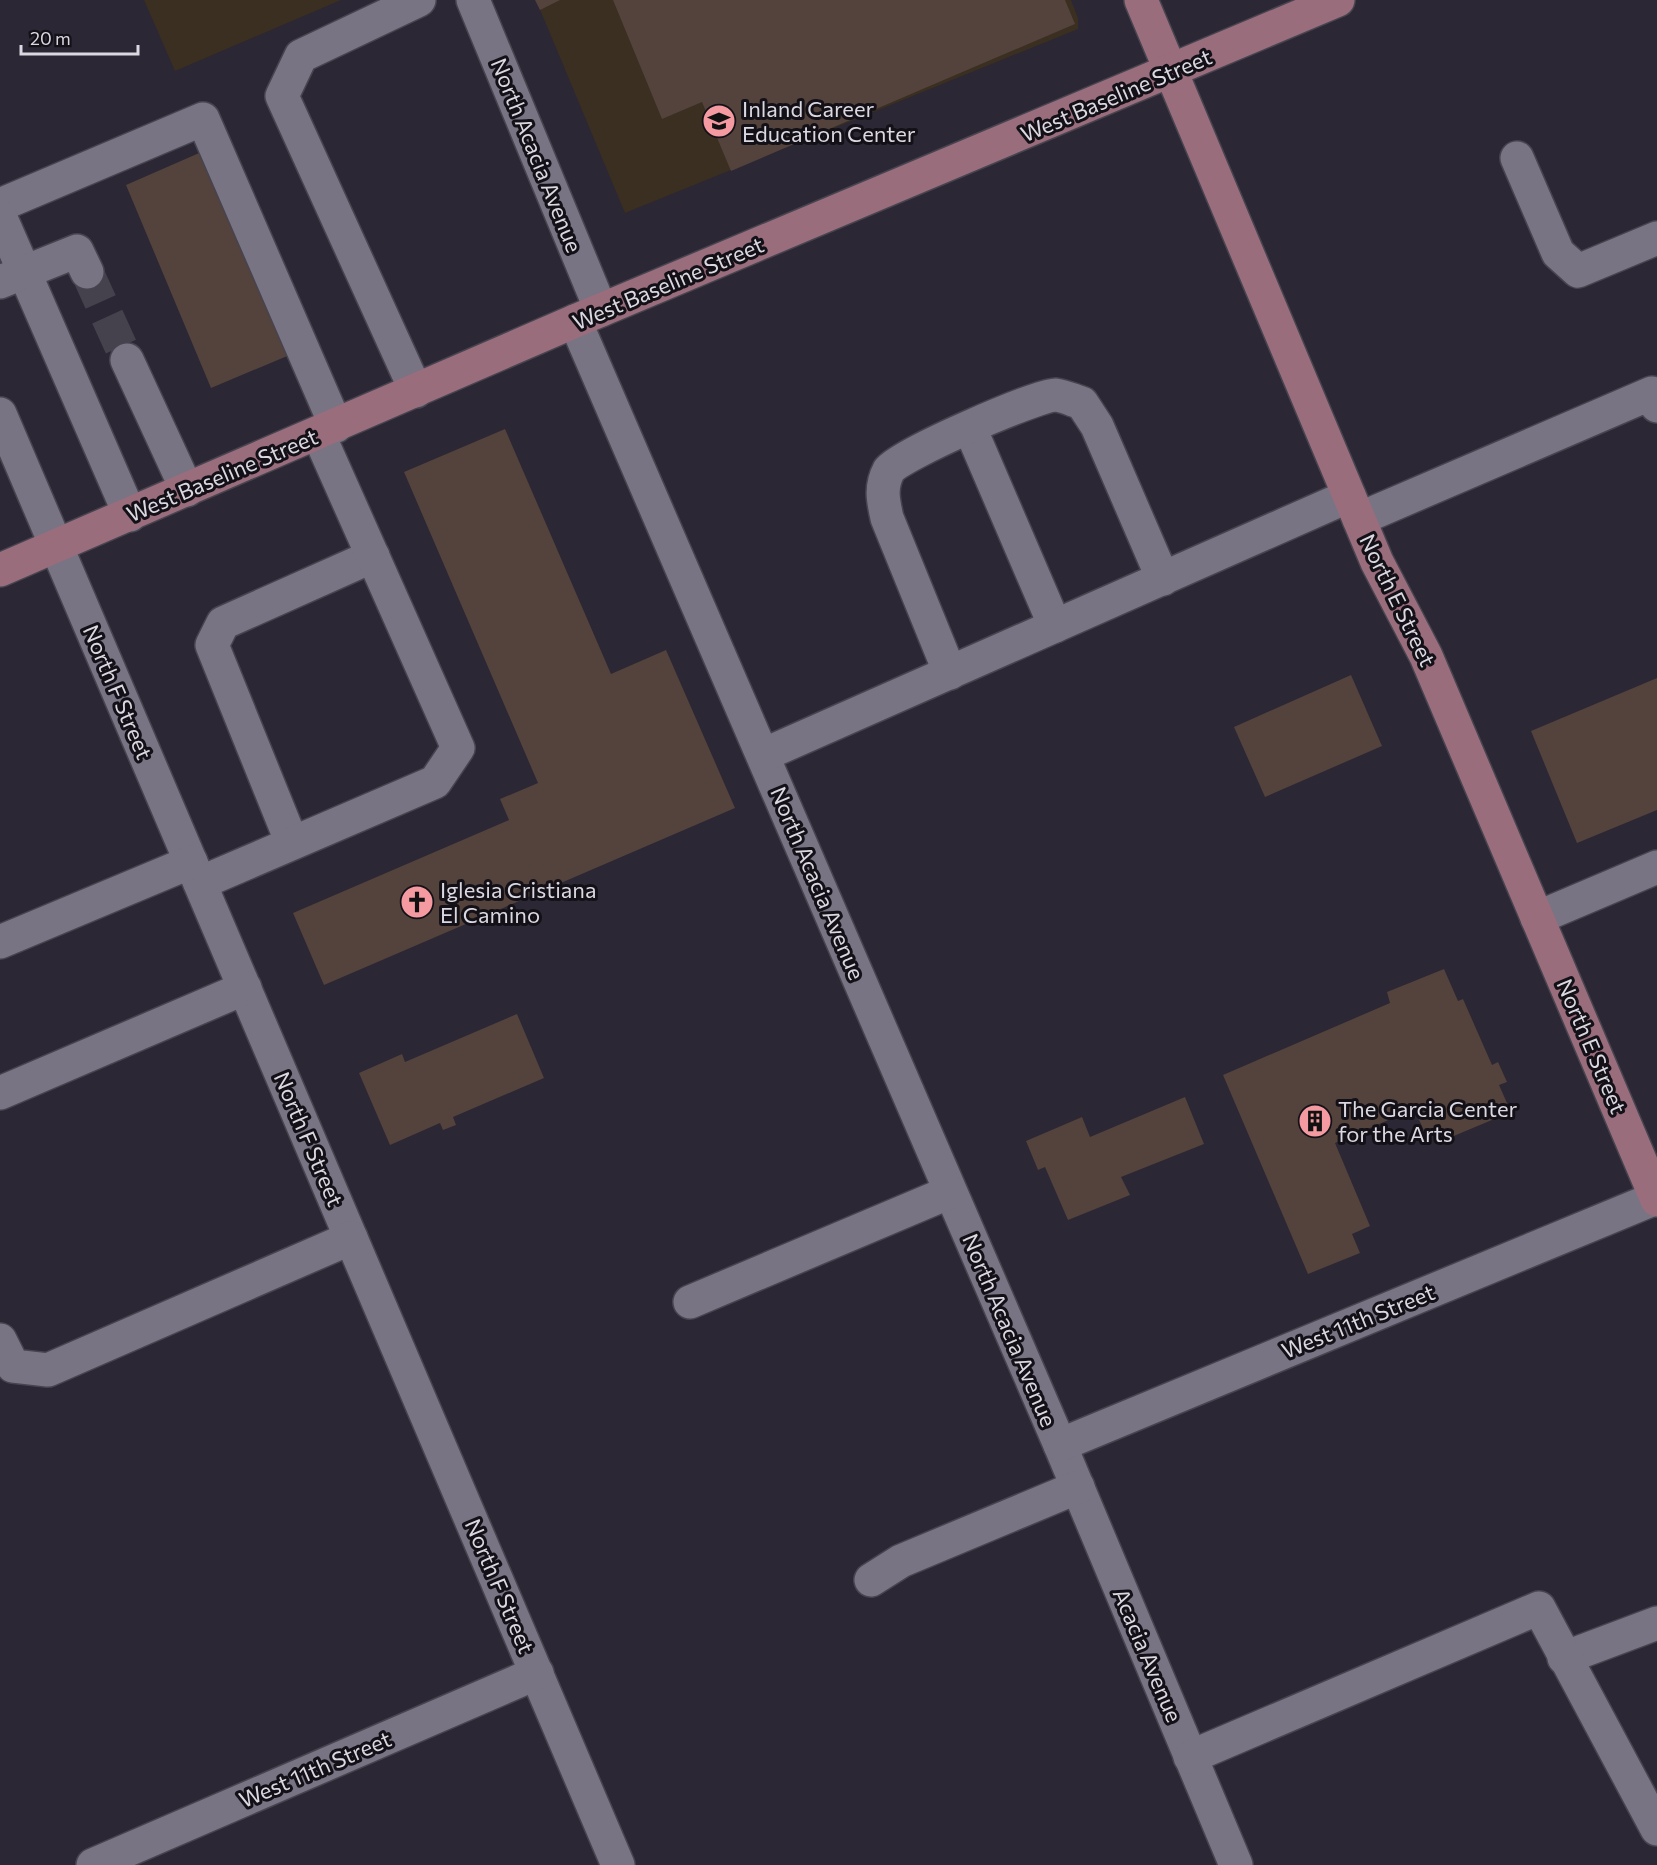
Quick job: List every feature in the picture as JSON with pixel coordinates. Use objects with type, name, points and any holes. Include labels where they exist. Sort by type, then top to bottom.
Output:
[{"type":"main road","name":"North E Street","points":[[1141,0],[1377,562],[1426,656],[1657,1199]]},
{"type":"main road","name":"West Baseline Street","points":[[0,570],[588,316],[1338,0]]},
{"type":"street","points":[[416,391],[282,96],[301,56],[419,0]]},
{"type":"street","name":"North Acacia Avenue","points":[[473,0],[588,316],[763,755],[1060,1445]]},
{"type":"street","points":[[0,205],[202,119],[327,430],[373,556],[458,748],[435,782],[292,843],[195,872],[0,942]]},
{"type":"street","points":[[1517,158],[1557,253],[1578,271],[1657,238]]},
{"type":"street","points":[[0,216],[12,277],[130,515]]},
{"type":"street","points":[[12,277],[77,251],[87,272]]},
{"type":"street","points":[[127,360],[187,490]]},
{"type":"street","points":[[763,755],[1163,579],[1652,393],[1657,406]]},
{"type":"street","points":[[950,673],[887,518],[881,492],[890,467],[910,454],[1028,403],[1056,395],[1082,403],[1097,426],[1163,579]]},
{"type":"street","name":"North F Street","points":[[0,414],[618,1865]]},
{"type":"street","points":[[970,428],[1055,626]]},
{"type":"street","points":[[292,843],[212,645],[223,623],[373,556]]},
{"type":"street","points":[[1537,918],[1657,867]]},
{"type":"street","points":[[0,1093],[245,988]]},
{"type":"street","points":[[690,1302],[950,1192]]},
{"type":"street","name":"West 11th Street","points":[[1060,1445],[1657,1199]]},
{"type":"street","points":[[0,1340],[13,1366],[48,1370],[351,1238]]},
{"type":"street","name":"Acacia Avenue","points":[[1060,1445],[1236,1865]]},
{"type":"street","points":[[871,1580],[902,1561],[1078,1487]]},
{"type":"street","points":[[1190,1757],[1539,1608],[1657,1829]]},
{"type":"street","points":[[1564,1658],[1657,1623]]},
{"type":"street","name":"West 11th Street","points":[[93,1865],[537,1673]]},
{"type":"shaded area","points":[[144,0],[341,0],[175,71]]},
{"type":"shaded area","name":"Inland Career Education Center","points":[[536,0],[1071,0],[1078,18],[1078,29],[625,213]]},
{"type":"building","points":[[535,0],[560,0],[540,10]]},
{"type":"building","name":"Inland Career Education Center","points":[[613,0],[1065,0],[1075,24],[731,171],[702,102],[662,119]]},
{"type":"building","points":[[206,150],[292,354],[211,388],[126,185]]},
{"type":"building","points":[[505,429],[611,674],[666,650],[735,808],[324,985],[293,913],[509,820],[500,799],[538,783],[404,472]]},
{"type":"building","points":[[1351,675],[1382,746],[1265,797],[1234,727]]},
{"type":"building","points":[[1657,678],[1657,810],[1577,843],[1531,731]]},
{"type":"building","name":"The Garcia Center for the Arts","points":[[1444,969],[1458,1001],[1463,999],[1492,1065],[1498,1062],[1507,1082],[1499,1085],[1511,1112],[1449,1138],[1446,1129],[1427,1137],[1414,1109],[1335,1143],[1370,1226],[1352,1234],[1360,1253],[1308,1274],[1223,1075],[1390,1003],[1387,992]]},
{"type":"building","points":[[517,1014],[544,1078],[453,1117],[456,1125],[443,1130],[440,1123],[390,1145],[359,1073],[402,1054],[405,1062]]},
{"type":"building","points":[[1185,1097],[1204,1144],[1121,1177],[1130,1195],[1068,1220],[1045,1167],[1038,1170],[1026,1141],[1082,1117],[1090,1137]]},
{"type":"tunnel","points":[[87,272],[127,360]]},
{"type":"place","name":"Inland Career Education Center","points":[[719,121]]},
{"type":"place","name":"Iglesia Cristiana El Camino","points":[[417,902]]},
{"type":"place","name":"The Garcia Center for the Arts","points":[[1315,1121]]}]
